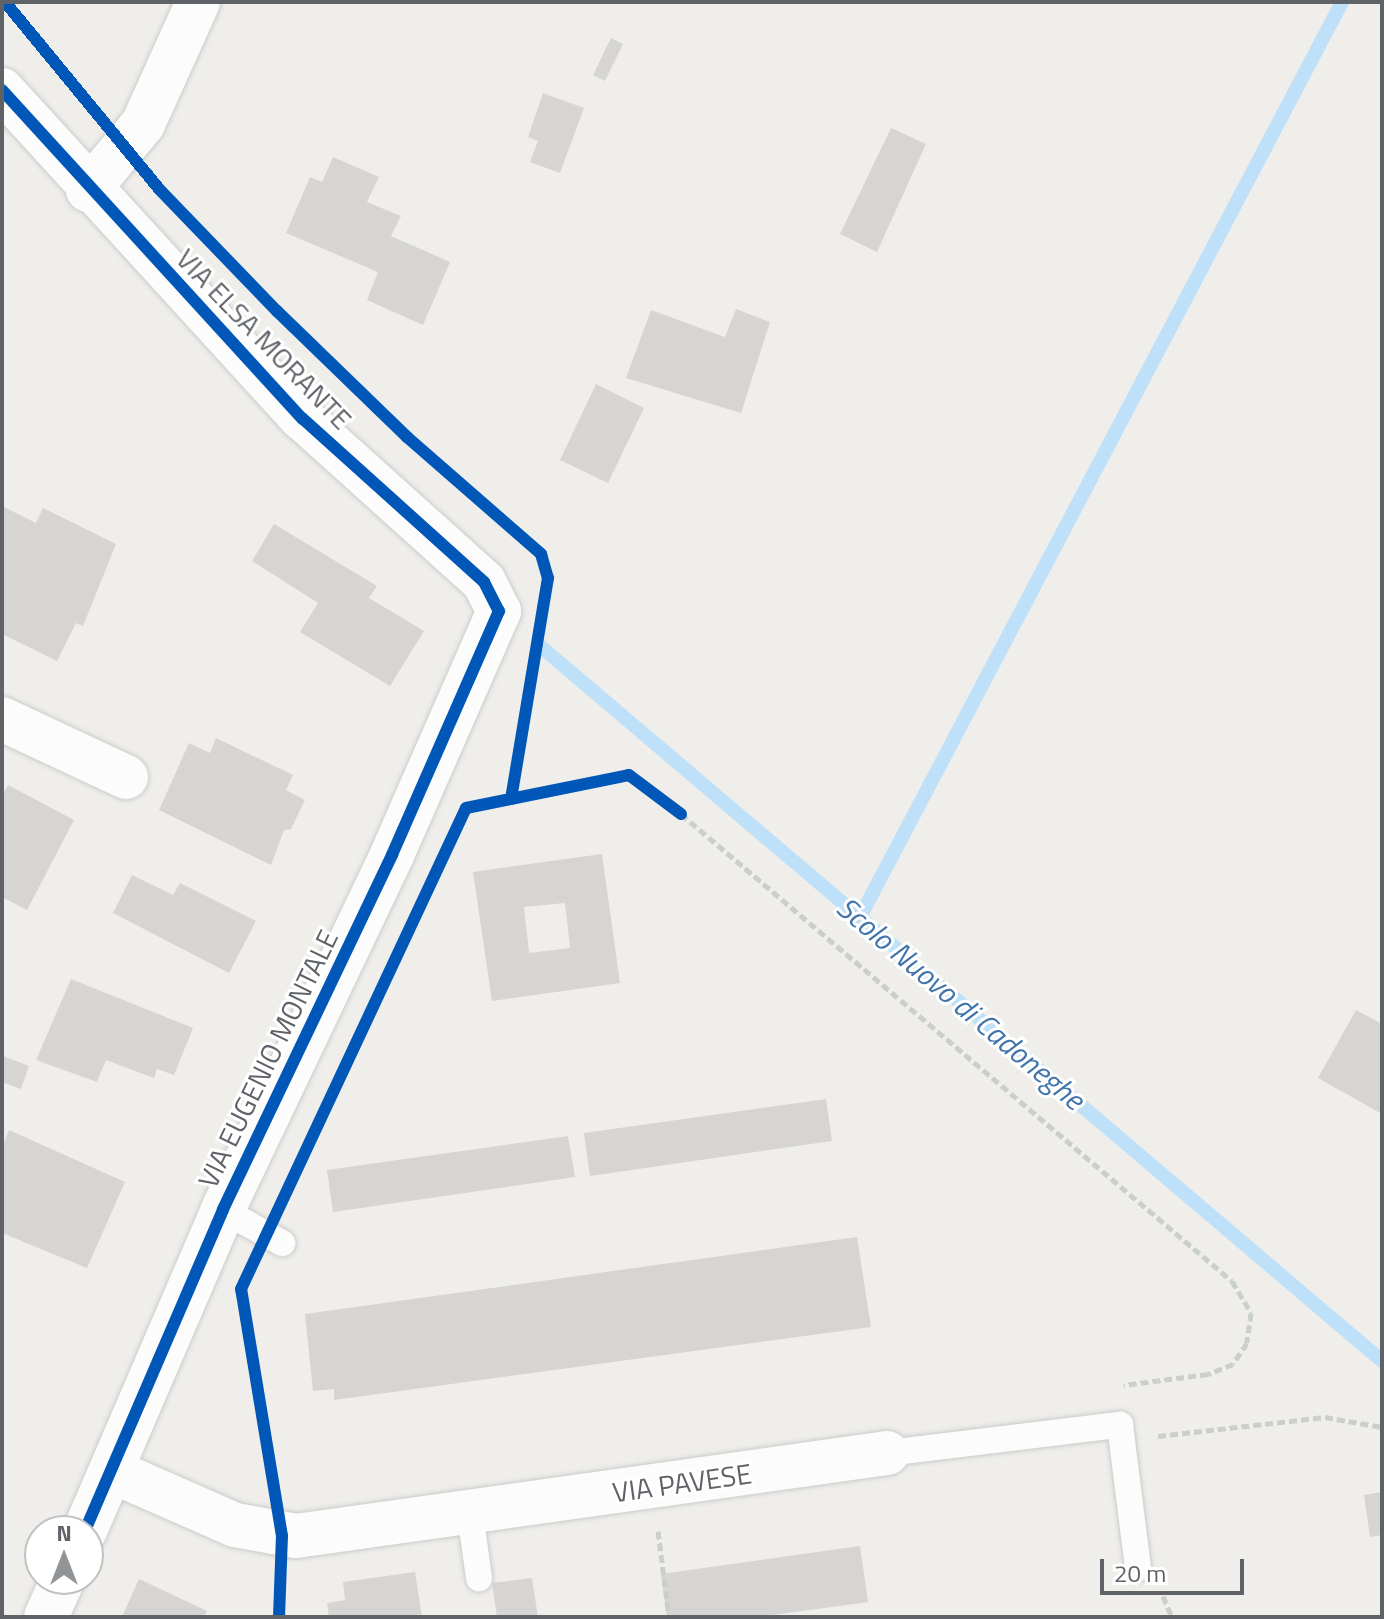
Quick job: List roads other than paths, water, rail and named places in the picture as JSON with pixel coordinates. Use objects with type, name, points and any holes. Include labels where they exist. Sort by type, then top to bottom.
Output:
[{"type":"street","points":[[88,190],[143,124],[198,2]]},
{"type":"street","name":"VIA ELSA MORANTE","points":[[2,90],[88,190],[302,418],[484,582],[499,611]]},
{"type":"street","name":"VIA EUGENIO MONTALE","points":[[92,1515],[223,1210],[392,855],[499,611]]},
{"type":"street","points":[[2,719],[126,777]]},
{"type":"street","name":"VIA PAVESE","points":[[112,1471],[235,1525],[282,1536],[470,1513],[887,1453]]},
{"type":"street","points":[[46,1617],[56,1595]]},
{"type":"lane","points":[[223,1210],[282,1243]]},
{"type":"lane","name":"VIA PAVESE","points":[[887,1453],[1120,1425],[1138,1568]]},
{"type":"lane","points":[[470,1513],[479,1578]]},
{"type":"waterway","points":[[860,917],[1342,2]]},
{"type":"waterway","name":"Scolo Nuovo di Cadoneghe","points":[[539,645],[1382,1361]]}]
